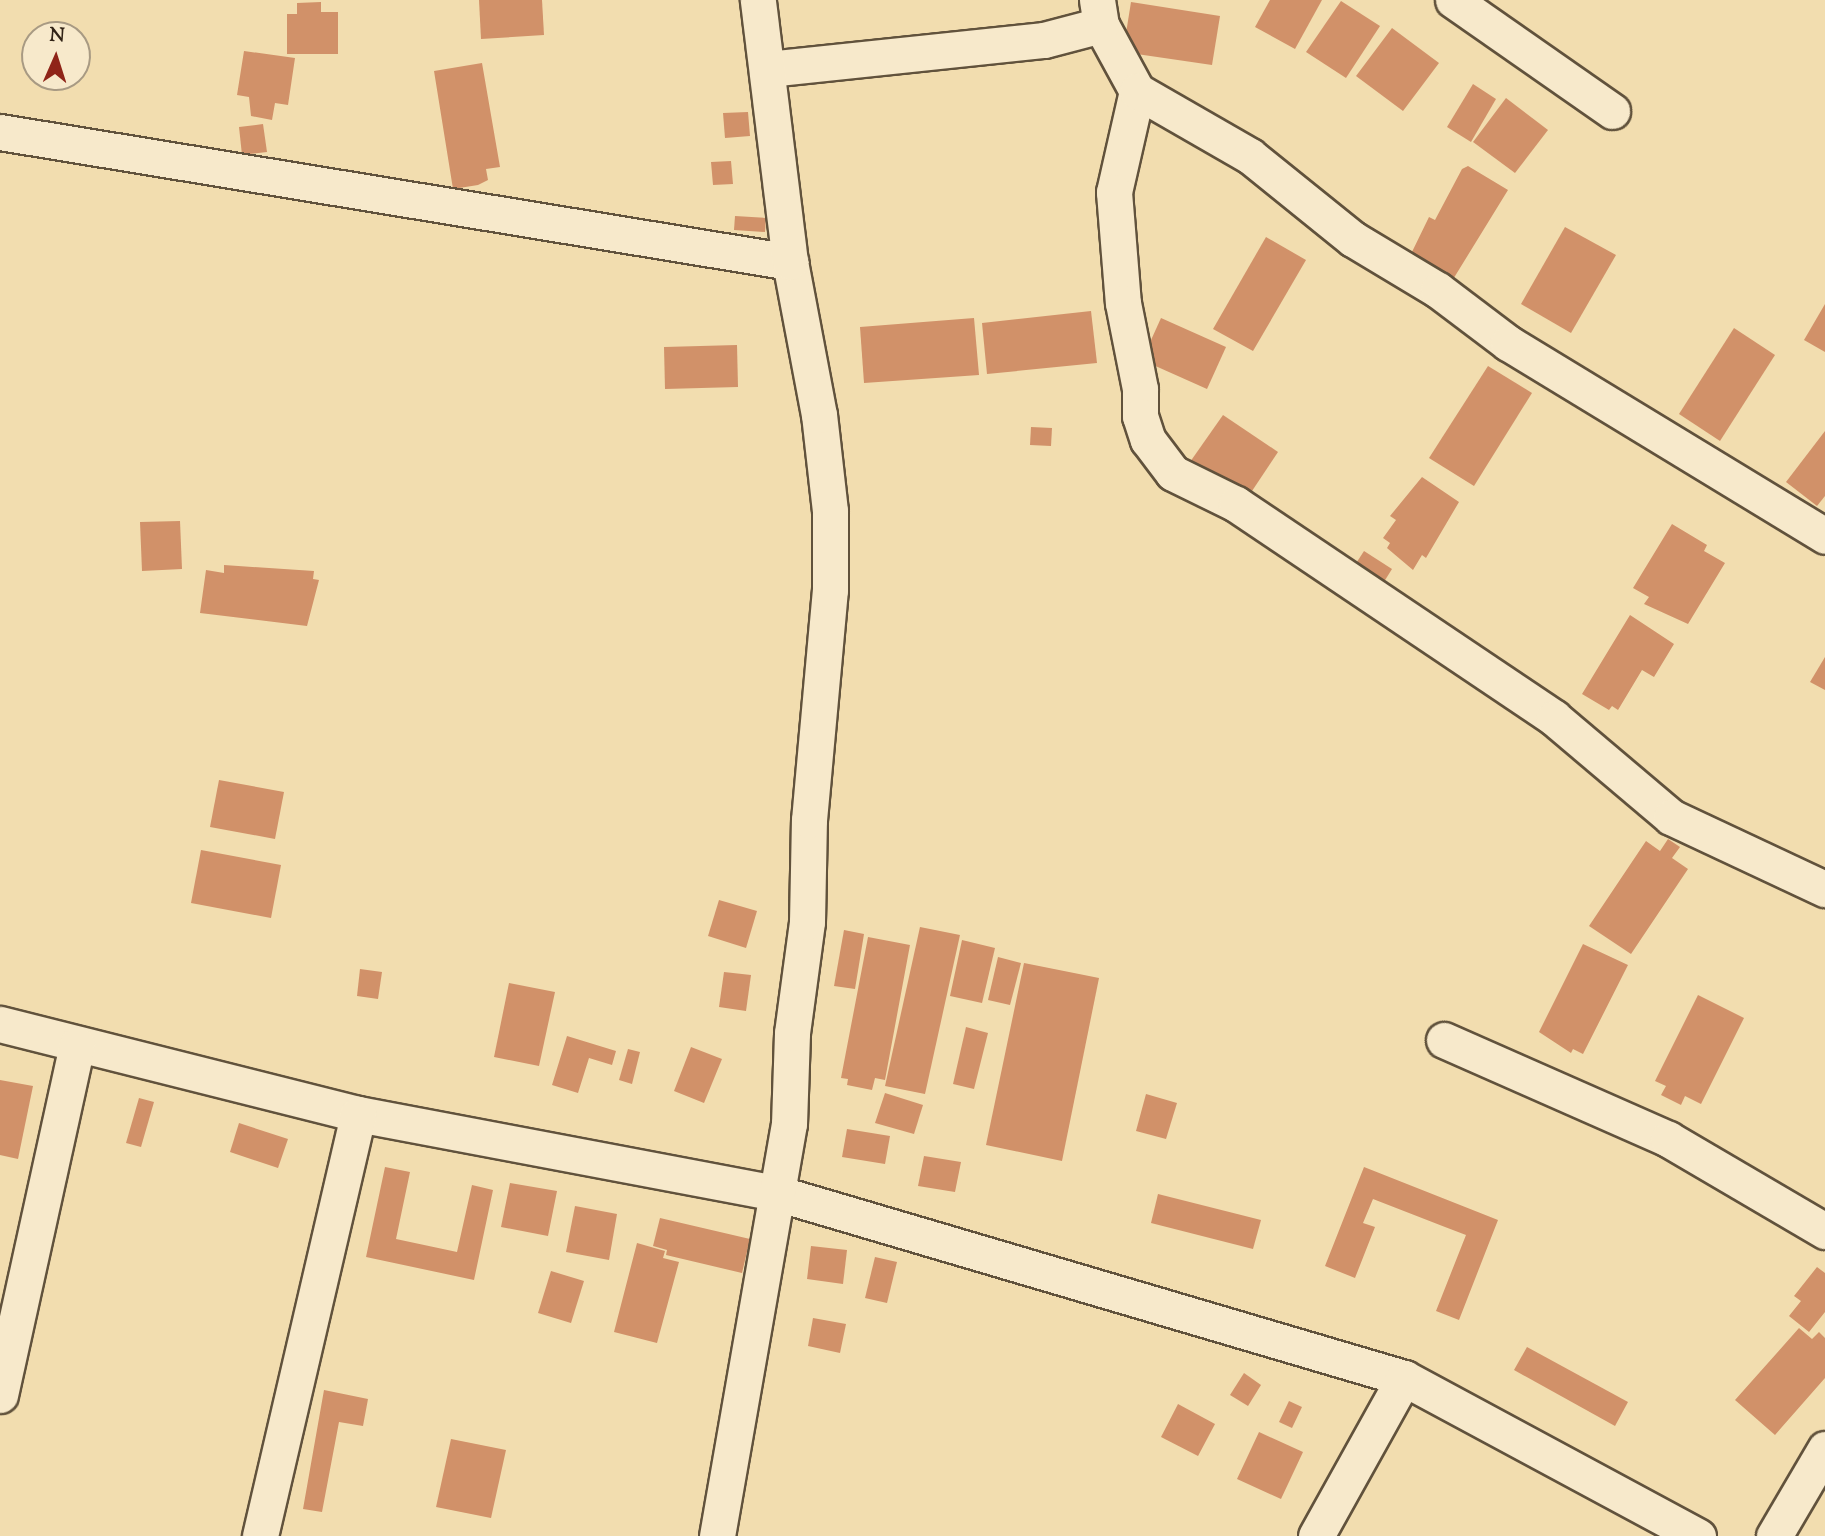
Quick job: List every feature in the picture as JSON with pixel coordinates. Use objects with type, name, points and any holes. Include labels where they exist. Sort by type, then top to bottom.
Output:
[{"type":"street","points":[[717,1536],[780,1194],[792,1034],[807,922],[809,820],[830,590],[830,511],[819,415],[790,262],[758,0]]},
{"type":"street","points":[[1453,0],[1612,111]]},
{"type":"street","points":[[768,69],[1044,40],[1099,13],[1136,91],[1250,156],[1353,239],[1438,290],[1508,343],[1825,536]]},
{"type":"street","points":[[1136,91],[1114,192],[1123,303],[1140,389],[1140,416],[1148,440],[1173,473],[1236,504],[1554,718],[1671,817],[1825,889]]},
{"type":"street","points":[[0,132],[790,262]]},
{"type":"street","points":[[0,1024],[358,1114],[780,1194],[1404,1378],[1698,1536]]},
{"type":"street","points":[[1444,1040],[1668,1139],[1825,1231]]},
{"type":"street","points":[[0,1395],[77,1044]]},
{"type":"street","points":[[270,1534],[358,1114]]},
{"type":"street","points":[[1316,1536],[1404,1378]]},
{"type":"street","points":[[1774,1536],[1825,1449]]},
{"type":"building","points":[[479,0],[542,0],[544,35],[481,39]]},
{"type":"building","points":[[1270,0],[1322,0],[1295,49],[1255,27]]},
{"type":"building","points":[[1341,1],[1380,26],[1346,78],[1306,52]]},
{"type":"building","points":[[321,2],[321,12],[338,12],[338,54],[287,54],[287,14],[297,14],[297,3]]},
{"type":"building","points":[[1131,2],[1220,16],[1212,65],[1123,52]]},
{"type":"building","points":[[1392,28],[1439,63],[1403,111],[1356,76]]},
{"type":"building","points":[[244,51],[295,58],[288,105],[275,103],[272,120],[251,116],[249,97],[237,95]]},
{"type":"building","points":[[482,63],[500,167],[486,169],[488,180],[478,185],[453,189],[434,71]]},
{"type":"building","points":[[1473,84],[1496,99],[1471,142],[1447,127]]},
{"type":"building","points":[[1506,98],[1548,130],[1515,173],[1473,142]]},
{"type":"building","points":[[748,112],[750,136],[725,138],[723,113]]},
{"type":"building","points":[[263,124],[267,152],[242,155],[239,127]]},
{"type":"building","points":[[731,161],[733,184],[713,185],[711,162]]},
{"type":"building","points":[[1468,166],[1508,190],[1452,281],[1410,256],[1429,217],[1435,220],[1462,169]]},
{"type":"building","points":[[735,216],[766,218],[765,232],[734,230]]},
{"type":"building","points":[[1565,227],[1616,255],[1571,333],[1521,304]]},
{"type":"building","points":[[1266,237],[1306,260],[1253,351],[1213,329]]},
{"type":"building","points":[[1825,304],[1825,352],[1804,340]]},
{"type":"building","points":[[1091,311],[1097,363],[987,374],[982,323]]},
{"type":"building","points":[[974,318],[979,375],[864,383],[860,327]]},
{"type":"building","points":[[1161,318],[1226,347],[1207,389],[1142,360]]},
{"type":"building","points":[[1734,328],[1775,355],[1720,441],[1679,414]]},
{"type":"building","points":[[737,345],[738,387],[665,389],[664,347]]},
{"type":"building","points":[[1488,366],[1532,393],[1474,486],[1429,458]]},
{"type":"building","points":[[1223,415],[1278,452],[1246,500],[1190,462]]},
{"type":"building","points":[[1031,427],[1052,428],[1051,446],[1030,445]]},
{"type":"building","points":[[1825,431],[1825,496],[1817,506],[1786,482]]},
{"type":"building","points":[[1422,477],[1459,502],[1426,558],[1422,555],[1413,570],[1387,548],[1390,543],[1383,538],[1396,520],[1390,516]]},
{"type":"building","points":[[180,521],[182,569],[142,571],[140,522]]},
{"type":"building","points":[[1672,524],[1707,545],[1704,551],[1725,563],[1688,624],[1644,604],[1649,597],[1633,588]]},
{"type":"building","points":[[1364,551],[1392,569],[1382,585],[1353,568]]},
{"type":"building","points":[[224,565],[314,571],[313,579],[319,580],[307,626],[200,613],[206,570],[224,573]]},
{"type":"building","points":[[1630,615],[1674,644],[1654,677],[1642,670],[1618,710],[1612,706],[1609,710],[1582,694]]},
{"type":"building","points":[[1825,657],[1825,690],[1810,682]]},
{"type":"building","points":[[219,780],[284,792],[275,839],[210,827]]},
{"type":"building","points":[[1668,839],[1680,847],[1672,858],[1688,869],[1631,954],[1589,926],[1646,841],[1660,851]]},
{"type":"building","points":[[201,850],[281,865],[271,918],[191,903]]},
{"type":"building","points":[[719,900],[757,911],[746,948],[708,936]]},
{"type":"building","points":[[920,927],[960,935],[925,1094],[885,1086]]},
{"type":"building","points":[[844,930],[864,934],[855,989],[834,986]]},
{"type":"building","points":[[868,937],[910,945],[885,1080],[875,1078],[872,1090],[847,1085],[848,1079],[841,1078]]},
{"type":"building","points":[[962,940],[995,948],[982,1003],[950,996]]},
{"type":"building","points":[[1583,944],[1628,965],[1583,1054],[1573,1049],[1571,1053],[1539,1032]]},
{"type":"building","points":[[998,957],[1021,963],[1010,1005],[988,1000]]},
{"type":"building","points":[[1024,963],[1099,978],[1062,1161],[986,1145]]},
{"type":"building","points":[[360,969],[382,972],[378,999],[357,996]]},
{"type":"building","points":[[724,972],[751,975],[746,1011],[719,1007]]},
{"type":"building","points":[[509,983],[555,992],[539,1066],[494,1057]]},
{"type":"building","points":[[1698,995],[1744,1018],[1701,1104],[1685,1096],[1681,1105],[1661,1095],[1666,1086],[1655,1081]]},
{"type":"building","points":[[966,1027],[988,1033],[974,1089],[953,1084]]},
{"type":"building","points":[[567,1036],[616,1051],[612,1065],[589,1058],[578,1093],[552,1085]]},
{"type":"building","points":[[691,1047],[722,1059],[704,1103],[674,1091]]},
{"type":"building","points":[[628,1049],[640,1052],[632,1084],[619,1080]]},
{"type":"building","points":[[0,1080],[33,1086],[18,1159],[0,1155]]},
{"type":"building","points":[[885,1093],[923,1105],[914,1134],[875,1123]]},
{"type":"building","points":[[1146,1094],[1177,1103],[1166,1139],[1136,1131]]},
{"type":"building","points":[[139,1098],[154,1102],[141,1147],[126,1143]]},
{"type":"building","points":[[239,1123],[288,1139],[278,1168],[230,1152]]},
{"type":"building","points":[[847,1129],[890,1136],[885,1164],[842,1157]]},
{"type":"building","points":[[924,1156],[961,1162],[955,1192],[918,1186]]},
{"type":"building","points":[[385,1167],[410,1172],[396,1239],[457,1252],[472,1185],[493,1190],[474,1280],[366,1257]]},
{"type":"building","points":[[1364,1167],[1498,1220],[1459,1320],[1436,1311],[1466,1235],[1373,1199],[1363,1223],[1375,1227],[1355,1278],[1325,1266]]},
{"type":"building","points":[[510,1183],[557,1191],[548,1236],[501,1227]]},
{"type":"building","points":[[1158,1194],[1261,1220],[1253,1249],[1151,1223]]},
{"type":"building","points":[[575,1206],[617,1214],[609,1260],[566,1252]]},
{"type":"building","points":[[660,1218],[750,1239],[742,1273],[666,1255],[667,1250],[653,1246]]},
{"type":"building","points":[[637,1243],[665,1251],[663,1258],[679,1262],[657,1343],[614,1332]]},
{"type":"building","points":[[811,1246],[847,1250],[843,1284],[807,1279]]},
{"type":"building","points":[[875,1257],[897,1262],[887,1303],[865,1298]]},
{"type":"building","points":[[1817,1267],[1825,1273],[1825,1312],[1809,1332],[1789,1316],[1801,1301],[1794,1296]]},
{"type":"building","points":[[551,1271],[584,1281],[571,1323],[538,1313]]},
{"type":"building","points":[[813,1318],[846,1324],[840,1353],[808,1346]]},
{"type":"building","points":[[1799,1328],[1812,1339],[1819,1332],[1825,1338],[1825,1378],[1775,1435],[1735,1400]]},
{"type":"building","points":[[1527,1347],[1628,1402],[1615,1426],[1514,1370]]},
{"type":"building","points":[[1244,1373],[1261,1385],[1248,1406],[1230,1395]]},
{"type":"building","points":[[324,1390],[368,1399],[363,1426],[339,1422],[322,1512],[303,1509]]},
{"type":"building","points":[[1289,1401],[1302,1407],[1292,1428],[1279,1422]]},
{"type":"building","points":[[1178,1404],[1215,1424],[1198,1456],[1161,1437]]},
{"type":"building","points":[[1259,1432],[1303,1452],[1281,1499],[1237,1479]]},
{"type":"building","points":[[451,1439],[506,1450],[491,1518],[436,1507]]}]
